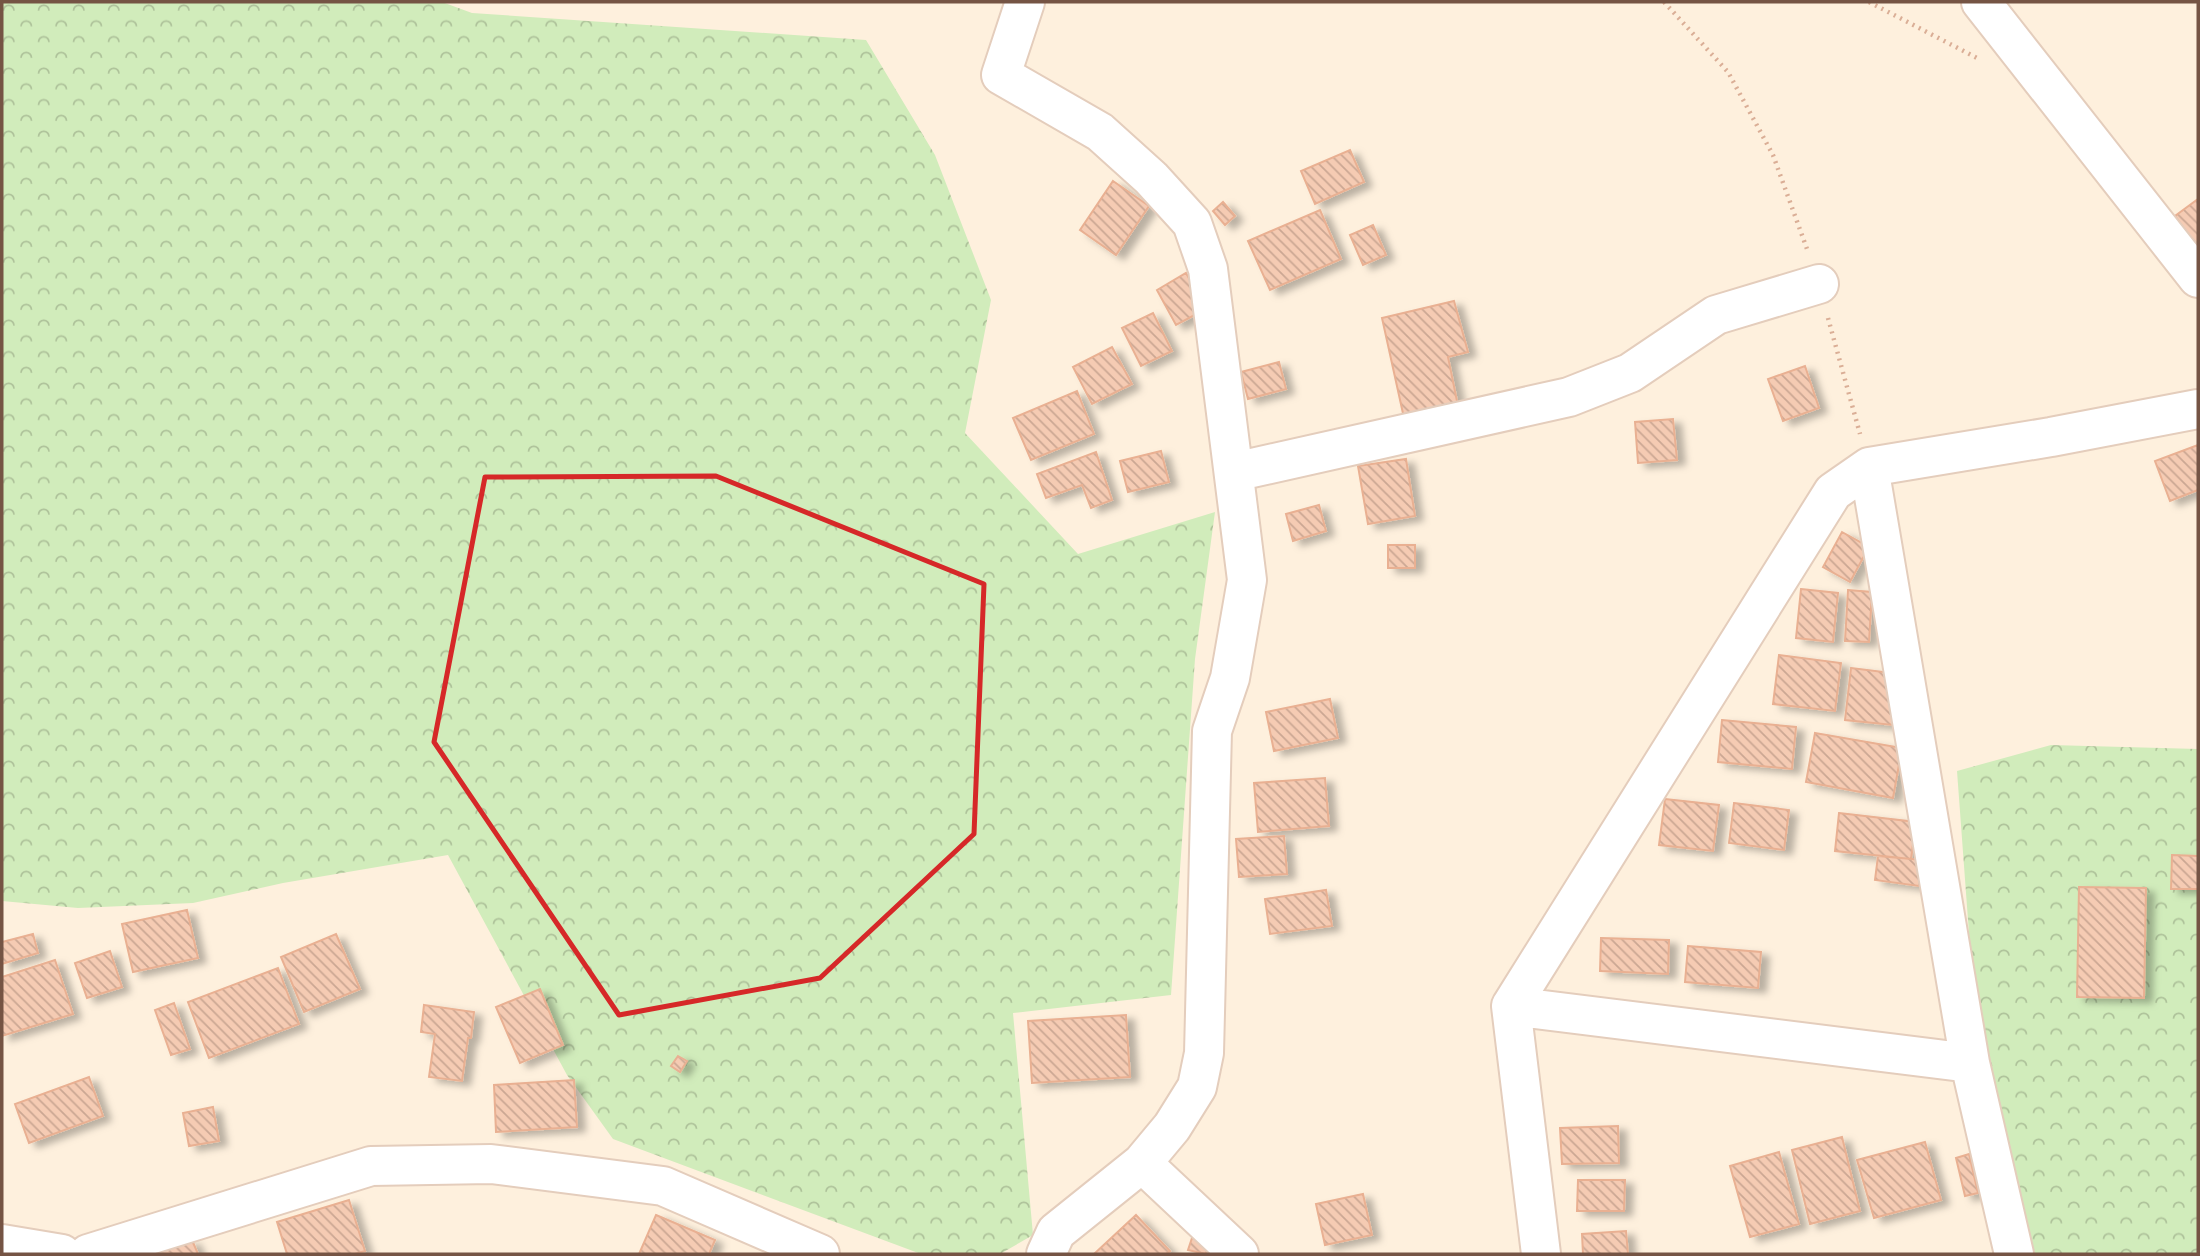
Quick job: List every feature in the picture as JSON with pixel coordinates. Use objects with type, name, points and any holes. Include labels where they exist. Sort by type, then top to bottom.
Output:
[{"type":"street","points":[[1025,2],[1002,75],[1100,132],[1151,178],[1192,223],[1208,269],[1247,580],[1230,678],[1212,731],[1204,1053],[1197,1087],[1172,1127],[1142,1163],[1056,1232],[1046,1254]]},
{"type":"street","points":[[1981,2],[2198,278]]},
{"type":"street","points":[[2013,2],[2060,102]]},
{"type":"street","points":[[1234,472],[1569,397],[1630,373],[1716,314],[1819,284]]},
{"type":"street","points":[[1541,1254],[1511,1006],[1833,492],[1869,467],[2198,409]]},
{"type":"street","points":[[1869,467],[1970,1063],[2014,1254]]},
{"type":"street","points":[[1511,1006],[1970,1063]]},
{"type":"street","points":[[1142,1163],[1239,1254]]},
{"type":"street","points":[[88,1254],[371,1166],[477,1164],[663,1185],[820,1254]]},
{"type":"street","points":[[2,1245],[62,1254]]},
{"type":"path","points":[[1664,2],[1727,72],[1773,156],[1819,284],[1869,467]]},
{"type":"path","points":[[1869,2],[1988,64]]},
{"type":"highlighted area","points":[[716,476],[984,584],[974,834],[820,978],[619,1015],[434,742],[485,477]]},
{"type":"green space","points":[[2,2],[442,2],[472,13],[866,40],[935,155],[991,300],[965,433],[1078,554],[1215,512],[1195,659],[1171,995],[1013,1013],[1033,1235],[1000,1254],[921,1254],[613,1139],[567,1075],[448,855],[283,883],[193,903],[78,908],[2,901]]},
{"type":"green space","points":[[2051,745],[2198,749],[2198,1254],[2022,1254],[1979,1069],[1957,771]]},
{"type":"building","points":[[1350,150],[1364,182],[1315,204],[1301,171]]},
{"type":"building","points":[[1113,181],[1149,206],[1116,255],[1080,230]]},
{"type":"building","points":[[2198,199],[2198,248],[2175,216]]},
{"type":"building","points":[[1223,202],[1235,216],[1225,225],[1213,211]]},
{"type":"building","points":[[1320,210],[1341,259],[1270,290],[1248,241]]},
{"type":"building","points":[[1373,225],[1386,255],[1363,265],[1350,235]]},
{"type":"building","points":[[1186,273],[1206,309],[1176,325],[1157,290]]},
{"type":"building","points":[[1454,301],[1468,352],[1448,357],[1458,406],[1404,418],[1382,318]]},
{"type":"building","points":[[1153,313],[1172,351],[1141,366],[1122,328]]},
{"type":"building","points":[[1112,347],[1132,384],[1092,404],[1073,367]]},
{"type":"building","points":[[1279,362],[1286,389],[1248,399],[1241,372]]},
{"type":"building","points":[[1805,366],[1819,408],[1783,421],[1768,379]]},
{"type":"building","points":[[1077,391],[1094,434],[1031,460],[1013,418]]},
{"type":"building","points":[[1673,419],[1677,460],[1638,463],[1635,422]]},
{"type":"building","points":[[2198,445],[2198,490],[2170,501],[2155,461]]},
{"type":"building","points":[[1161,451],[1169,482],[1128,492],[1120,461]]},
{"type":"building","points":[[1096,452],[1112,500],[1091,508],[1082,485],[1046,498],[1037,474]]},
{"type":"building","points":[[1406,459],[1415,516],[1368,524],[1358,466]]},
{"type":"building","points":[[1319,505],[1326,531],[1293,541],[1286,514]]},
{"type":"building","points":[[1842,532],[1869,547],[1850,582],[1823,567]]},
{"type":"building","points":[[1388,545],[1415,545],[1415,568],[1388,568]]},
{"type":"building","points":[[1801,589],[1838,593],[1833,642],[1796,638]]},
{"type":"building","points":[[1848,590],[1872,592],[1869,642],[1845,641]]},
{"type":"building","points":[[1779,655],[1841,663],[1835,711],[1773,704]]},
{"type":"building","points":[[1851,668],[1900,674],[1893,725],[1845,720]]},
{"type":"building","points":[[1330,699],[1338,738],[1274,751],[1266,712]]},
{"type":"building","points":[[1722,720],[1796,727],[1792,769],[1718,762]]},
{"type":"building","points":[[1815,733],[1902,748],[1893,798],[1806,782]]},
{"type":"building","points":[[1325,778],[1329,826],[1258,832],[1254,783]]},
{"type":"building","points":[[1665,799],[1719,805],[1713,851],[1659,845]]},
{"type":"building","points":[[1734,803],[1789,810],[1784,850],[1729,843]]},
{"type":"building","points":[[1839,813],[1916,822],[1911,859],[1835,851]]},
{"type":"building","points":[[1284,836],[1287,874],[1239,877],[1236,839]]},
{"type":"building","points":[[2172,855],[2198,856],[2198,889],[2171,889]]},
{"type":"building","points":[[1878,856],[1923,860],[1919,886],[1875,880]]},
{"type":"building","points":[[2079,887],[2146,888],[2144,998],[2077,997]]},
{"type":"building","points":[[1326,890],[1332,926],[1270,934],[1265,899]]},
{"type":"building","points":[[187,910],[198,958],[133,972],[122,924]]},
{"type":"building","points":[[33,934],[38,953],[2,964],[2,942]]},
{"type":"building","points":[[336,934],[360,989],[304,1012],[281,957]]},
{"type":"building","points":[[1601,938],[1669,940],[1668,974],[1600,971]]},
{"type":"building","points":[[1688,946],[1761,952],[1758,988],[1685,982]]},
{"type":"building","points":[[110,951],[122,987],[87,998],[75,963]]},
{"type":"building","points":[[55,960],[73,1014],[2,1036],[2,977]]},
{"type":"building","points":[[278,968],[299,1024],[209,1058],[188,1002]]},
{"type":"building","points":[[540,989],[563,1045],[520,1063],[496,1007]]},
{"type":"building","points":[[174,1003],[190,1049],[171,1055],[155,1010]]},
{"type":"building","points":[[424,1005],[474,1012],[462,1081],[429,1077],[435,1034],[421,1032]]},
{"type":"building","points":[[1126,1015],[1130,1077],[1032,1083],[1028,1021]]},
{"type":"building","points":[[678,1056],[687,1061],[680,1072],[671,1066]]},
{"type":"building","points":[[89,1077],[103,1116],[29,1143],[15,1104]]},
{"type":"building","points":[[574,1080],[577,1127],[496,1132],[494,1085]]},
{"type":"building","points":[[213,1107],[219,1141],[189,1146],[183,1113]]},
{"type":"building","points":[[1618,1126],[1619,1163],[1562,1164],[1560,1128]]},
{"type":"building","points":[[1842,1137],[1860,1211],[1810,1224],[1792,1150]]},
{"type":"building","points":[[1925,1142],[1941,1200],[1874,1218],[1857,1160]]},
{"type":"building","points":[[1779,1152],[1799,1224],[1750,1237],[1730,1166]]},
{"type":"building","points":[[1969,1154],[1978,1193],[1965,1196],[1956,1158]]},
{"type":"building","points":[[1578,1180],[1625,1180],[1624,1211],[1577,1211]]},
{"type":"building","points":[[1363,1194],[1372,1235],[1325,1245],[1316,1204]]},
{"type":"building","points":[[349,1200],[365,1251],[355,1254],[287,1254],[277,1222]]},
{"type":"building","points":[[656,1215],[715,1240],[709,1254],[639,1254]]},
{"type":"building","points":[[1136,1215],[1170,1251],[1166,1254],[1094,1254]]},
{"type":"building","points":[[1626,1231],[1628,1254],[1583,1254],[1582,1234]]},
{"type":"building","points":[[1192,1238],[1209,1242],[1206,1254],[1188,1250]]},
{"type":"building","points":[[192,1240],[198,1254],[156,1254]]}]
